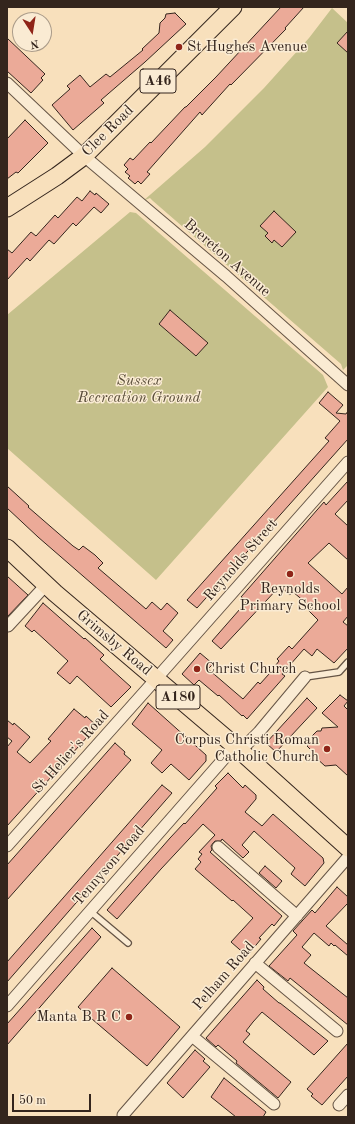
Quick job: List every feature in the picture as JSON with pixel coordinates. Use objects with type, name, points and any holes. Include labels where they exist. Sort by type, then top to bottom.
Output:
[{"type":"main road","name":"Clee Road","points":[[7,208],[57,176],[84,156],[232,7]]},
{"type":"main road","name":"Grimsby Road","points":[[7,548],[46,585],[238,749],[348,848]]},
{"type":"street","name":"Brereton Avenue","points":[[7,83],[84,156],[226,276],[348,385]]},
{"type":"street","name":"Reynolds Street","points":[[156,679],[348,462]]},
{"type":"street","points":[[8,626],[46,585]]},
{"type":"street","name":"Tennyson Road","points":[[7,1006],[90,910],[238,749],[259,732],[305,677]]},
{"type":"street","name":"St Helier's Road","points":[[7,846],[156,679]]},
{"type":"street","points":[[218,847],[297,916]]},
{"type":"street","name":"Pelham Road","points":[[123,1115],[348,857]]},
{"type":"street","points":[[255,963],[337,1031]]},
{"type":"street","points":[[192,1036],[274,1104]]},
{"type":"street","points":[[339,1105],[348,1095]]},
{"type":"lane","points":[[305,677],[339,672],[348,662]]},
{"type":"lane","points":[[90,910],[128,943]]},
{"type":"green space","points":[[332,8],[348,23],[348,365],[343,370],[341,364],[150,198],[143,201],[205,147],[264,88],[309,38]]},
{"type":"green space","name":"Sussex Recreation Ground","points":[[130,212],[136,213],[323,375],[328,387],[156,580],[7,448],[7,315]]},
{"type":"building","points":[[281,7],[304,7],[285,28],[286,29],[231,85],[230,84],[202,115],[200,112],[147,172],[150,174],[141,184],[138,181],[135,184],[128,178],[130,176],[125,172],[128,169],[124,165],[130,158],[133,160],[150,142],[151,143],[216,77]]},
{"type":"building","points":[[175,13],[186,24],[101,100],[104,103],[73,130],[52,105],[70,89],[67,86],[80,75],[90,87],[106,74],[110,77],[143,50],[142,49],[159,33],[160,23],[165,18],[166,14]]},
{"type":"building","points":[[348,31],[348,53],[337,43]]},
{"type":"building","points":[[7,38],[12,43],[12,52],[22,52],[45,74],[41,78],[43,80],[31,93],[7,71]]},
{"type":"building","points":[[25,120],[48,143],[18,173],[16,172],[7,179],[7,139]]},
{"type":"building","points":[[90,191],[95,195],[96,193],[109,204],[101,213],[94,207],[76,226],[73,223],[54,244],[49,240],[30,261],[27,258],[7,280],[7,249],[12,253],[31,232],[36,236],[55,215],[58,218],[77,197],[82,201]]},
{"type":"building","points":[[274,211],[296,232],[282,247],[274,240],[272,243],[265,236],[268,233],[260,226]]},
{"type":"building","points":[[170,310],[208,343],[196,356],[159,324]]},
{"type":"building","points":[[328,392],[343,405],[336,413],[346,414],[348,411],[348,439],[197,608],[187,600],[329,441],[325,438],[340,421],[319,403]]},
{"type":"building","name":"Reynolds Primary School","points":[[348,481],[348,500],[335,514],[348,526],[348,560],[329,543],[308,563],[342,594],[348,587],[348,616],[343,622],[348,626],[348,648],[334,663],[317,649],[312,656],[304,649],[282,674],[285,676],[247,719],[199,680],[194,685],[182,674],[200,653],[213,664],[208,669],[243,699],[258,682],[260,684],[269,674],[279,661],[277,659],[289,646],[292,649],[318,620],[308,610],[311,607],[293,592],[290,595],[280,586],[221,649],[212,641],[247,601],[241,597],[324,502],[326,505]]},
{"type":"building","points":[[7,486],[29,506],[28,507],[73,546],[79,550],[83,546],[95,555],[103,563],[98,568],[146,609],[152,602],[161,610],[167,603],[178,613],[163,631],[173,640],[166,648],[38,537],[7,508]]},
{"type":"building","points":[[7,576],[28,595],[7,617]]},
{"type":"building","points":[[43,603],[104,655],[100,659],[131,687],[111,707],[77,676],[70,684],[57,673],[68,661],[34,630],[32,632],[25,626]]},
{"type":"building","points":[[340,695],[348,701],[344,706],[348,710],[348,776],[336,765],[325,766],[314,756],[313,752],[307,746],[313,740],[312,736],[317,731],[321,731],[322,728],[338,727],[322,713]]},
{"type":"building","points":[[307,698],[317,708],[276,752],[266,743]]},
{"type":"building","points":[[148,703],[206,755],[206,761],[189,780],[171,764],[162,773],[151,763],[162,750],[132,724]]},
{"type":"building","points":[[74,709],[85,718],[86,716],[97,726],[7,826],[7,747],[12,741],[7,737],[7,720],[13,725],[14,723],[30,737],[17,752],[30,763],[51,741],[48,739]]},
{"type":"building","points":[[115,743],[131,760],[7,900],[7,865]]},
{"type":"building","points":[[228,773],[243,788],[245,785],[256,795],[256,799],[245,812],[262,826],[273,814],[323,858],[324,863],[305,886],[291,874],[295,868],[254,831],[242,845],[249,852],[243,858],[222,839],[221,841],[215,841],[213,843],[211,846],[212,850],[210,852],[282,916],[274,926],[272,924],[259,938],[261,939],[247,956],[231,942],[253,918],[195,869],[201,862],[198,859],[202,854],[199,852],[215,835],[203,824],[117,919],[107,910],[170,838],[184,823],[185,824],[217,788],[215,786]]},
{"type":"building","points":[[162,785],[172,793],[7,982],[7,962]]},
{"type":"building","points":[[265,866],[282,881],[276,888],[259,873]]},
{"type":"building","points":[[337,887],[348,897],[348,903],[326,926],[348,945],[348,956],[335,945],[334,946],[331,943],[329,946],[314,933],[302,947],[311,955],[304,963],[348,998],[348,1025],[290,978],[288,981],[269,966],[297,935],[293,931],[312,910],[315,913]]},
{"type":"building","points":[[92,928],[101,937],[7,1045],[7,1024]]},
{"type":"building","name":"Manta B R C","points":[[112,968],[180,1027],[147,1066],[78,1007]]},
{"type":"building","points":[[257,980],[264,987],[263,989],[279,1003],[328,1041],[314,1055],[262,1012],[253,1022],[246,1031],[250,1034],[243,1042],[291,1082],[278,1098],[236,1063],[237,1061],[218,1045],[216,1047],[206,1038]]},
{"type":"building","points":[[348,1043],[348,1076],[322,1105],[311,1096],[313,1094],[307,1089]]},
{"type":"building","points":[[195,1050],[205,1059],[203,1061],[210,1067],[183,1098],[167,1083]]},
{"type":"building","points":[[224,1078],[266,1112],[263,1117],[236,1117],[211,1097]]},
{"type":"place","name":"St Hughes Avenue","points":[[179,47]]},
{"type":"place","name":"Reynolds Primary School","points":[[290,574]]},
{"type":"place","name":"Christ Church","points":[[197,669]]},
{"type":"place","name":"Corpus Christi Roman Catholic Church","points":[[327,749]]},
{"type":"place","name":"Manta B R C","points":[[129,1017]]}]
